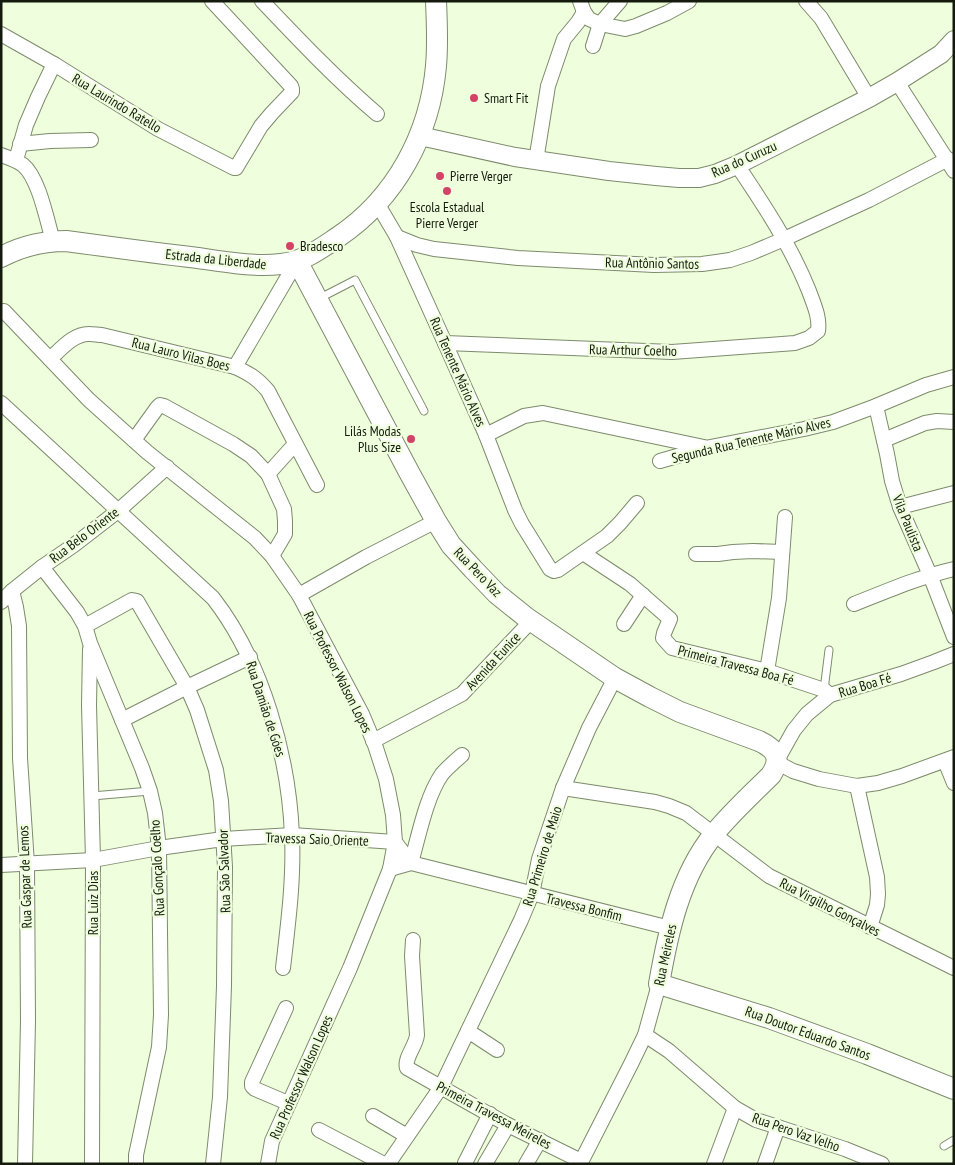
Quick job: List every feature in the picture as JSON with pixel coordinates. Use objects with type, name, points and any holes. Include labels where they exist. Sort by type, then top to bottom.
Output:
[{"type":"main road","name":"Estrada da Liberdade","points":[[1,257],[24,247],[53,241],[66,241],[248,264],[281,264],[297,261],[313,254],[363,219],[401,172],[420,136],[429,110],[434,86],[437,42],[436,1]]},
{"type":"main road","name":"Rua Pero Vaz","points":[[297,261],[436,521],[452,546],[472,569],[497,594],[531,621],[615,678],[680,712],[769,746],[776,755],[776,762]]},
{"type":"main road","name":"Rua Meireles","points":[[659,984],[670,928],[686,884],[698,859],[714,834],[771,775],[775,769],[776,762]]},
{"type":"main road","name":"Rua Doutor Eduardo Santos","points":[[659,984],[769,1018],[875,1057],[954,1089]]},
{"type":"street","name":"Rua Laurindo Ratello","points":[[1,34],[54,64],[158,129],[234,168],[238,166],[261,126],[292,92],[292,89],[212,1]]},
{"type":"street","points":[[262,1],[327,69],[377,114]]},
{"type":"street","points":[[593,46],[600,24],[620,1]]},
{"type":"street","points":[[536,160],[548,86],[564,39],[581,12],[589,19],[600,24],[625,29],[651,20],[689,1]]},
{"type":"street","points":[[806,1],[821,18],[869,98]]},
{"type":"street","name":"Rua do Curuzu","points":[[420,136],[507,156],[609,171],[679,178],[699,178],[737,165],[869,98],[940,54],[954,40]]},
{"type":"street","points":[[16,160],[23,134],[38,96],[54,64]]},
{"type":"street","points":[[897,82],[951,165]]},
{"type":"street","points":[[20,144],[91,140]]},
{"type":"street","points":[[1,155],[16,160],[28,169],[36,183],[53,241]]},
{"type":"street","points":[[737,165],[784,239]]},
{"type":"street","name":"Rua Antônio Santos","points":[[397,237],[434,249],[518,258],[654,266],[702,264],[730,260],[751,253],[951,165]]},
{"type":"street","name":"Rua Tenente Mário Alves","points":[[377,203],[397,237],[486,436],[515,510],[534,543],[550,569],[554,571],[583,553]]},
{"type":"street","name":"Rua Arthur Coelho","points":[[445,343],[672,352],[795,342],[809,338],[818,331],[818,314],[804,279],[784,239]]},
{"type":"street","points":[[235,367],[297,261]]},
{"type":"street","name":"Rua Professor Walson Lopes","points":[[4,311],[89,400],[166,467],[248,532],[272,556],[299,596],[362,714],[386,780],[395,842],[390,869],[350,968],[272,1141],[268,1164]]},
{"type":"street","name":"Rua Lauro Vilas Boes","points":[[50,359],[68,342],[88,333],[235,367],[250,374],[268,392],[317,485]]},
{"type":"street","name":"Segunda Rua Tenente Mário Alves","points":[[660,461],[705,448],[833,422],[926,385],[954,377]]},
{"type":"street","name":"Rua Damião de Góes","points":[[1,403],[213,598],[238,634],[250,657],[272,718],[281,752],[292,835],[291,899],[283,968]]},
{"type":"street","points":[[134,440],[160,405],[233,444],[251,456],[268,474],[284,509],[285,534],[272,556]]},
{"type":"street","name":"Vila Paulista","points":[[876,406],[892,480],[900,507],[930,575],[954,637]]},
{"type":"street","points":[[486,436],[524,416],[543,413],[705,448]]},
{"type":"street","points":[[884,440],[925,424],[937,421],[954,422]]},
{"type":"street","points":[[268,474],[295,444]]},
{"type":"street","name":"Rua Belo Oriente","points":[[1,602],[42,567],[118,511],[166,467]]},
{"type":"street","points":[[900,507],[954,493]]},
{"type":"street","points":[[624,624],[643,595],[630,584],[583,553],[607,536],[637,503]]},
{"type":"street","points":[[767,671],[779,598],[785,517]]},
{"type":"street","points":[[299,596],[366,557],[436,521]]},
{"type":"street","points":[[696,554],[753,551],[782,552]]},
{"type":"street","name":"Rua Gonçalo Coelho","points":[[42,567],[68,599],[85,626],[90,643],[142,768],[155,813],[159,848],[161,1015],[159,1047],[136,1156],[136,1164]]},
{"type":"street","points":[[854,604],[903,584],[954,569]]},
{"type":"street","name":"Rua Gaspar de Lemos","points":[[12,591],[19,626],[20,758],[27,864],[28,1021],[25,1164]]},
{"type":"street","name":"Primeira Travessa Boa Fé","points":[[643,595],[670,619],[663,638],[672,648],[767,671],[827,693]]},
{"type":"street","name":"Rua São Salvador","points":[[85,626],[132,600],[137,601],[187,687],[197,710],[216,770],[221,801],[225,893],[223,1032],[219,1107],[213,1164]]},
{"type":"street","name":"Avenida Eunice","points":[[373,741],[462,694],[531,621]]},
{"type":"street","name":"Rua Luiz Dias","points":[[90,643],[93,860],[92,1164]]},
{"type":"street","name":"Rua Boa Fé","points":[[776,762],[794,730],[827,693],[901,674],[954,654]]},
{"type":"street","points":[[122,720],[250,657]]},
{"type":"street","name":"Rua Primeiro de Maio","points":[[388,1164],[441,1087],[511,940],[532,894],[539,859],[563,788],[589,728],[615,678]]},
{"type":"street","points":[[90,705],[113,698]]},
{"type":"street","points":[[411,863],[428,802],[435,787],[442,774],[462,755]]},
{"type":"street","points":[[776,762],[793,771],[818,779],[857,786],[878,783],[902,776],[949,759],[954,783]]},
{"type":"street","points":[[857,786],[878,877],[877,905],[870,927]]},
{"type":"street","name":"Rua Virgilho Gonçalves","points":[[563,788],[655,802],[686,813],[768,876],[954,968]]},
{"type":"street","name":"Travessa Saio Oriente","points":[[1,865],[93,860],[223,839],[292,835],[395,842]]},
{"type":"street","points":[[395,842],[411,863]]},
{"type":"street","points":[[390,869],[411,863]]},
{"type":"street","name":"Travessa Bonfim","points":[[411,863],[670,928]]},
{"type":"street","name":"Primeira Travessa Meireles","points":[[413,940],[412,956],[417,1041],[406,1064],[406,1068],[508,1125],[581,1162]]},
{"type":"street","name":"Rua Meireles","points":[[581,1162],[632,1064],[645,1034],[659,984]]},
{"type":"street","points":[[286,1008],[252,1082],[252,1086],[288,1103]]},
{"type":"street","points":[[468,1031],[496,1050]]},
{"type":"street","name":"Rua Pero Vaz Velho","points":[[645,1034],[669,1051],[735,1108],[756,1120],[845,1149],[882,1164]]},
{"type":"street","points":[[714,1164],[735,1108]]},
{"type":"street","points":[[465,1163],[490,1114]]},
{"type":"street","points":[[373,1116],[407,1136]]},
{"type":"street","points":[[485,1164],[508,1125]]},
{"type":"street","points":[[765,1164],[778,1128]]},
{"type":"street","points":[[319,1130],[384,1164]]},
{"type":"street","points":[[526,1164],[540,1140]]},
{"type":"lane","points":[[317,300],[355,280],[424,411]]},
{"type":"lane","points":[[827,693],[829,650]]},
{"type":"lane","points":[[92,796],[150,791]]},
{"type":"lane","points":[[944,1146],[954,1140]]},
{"type":"place","name":"Smart Fit","points":[[474,98]]},
{"type":"place","name":"Pierre Verger","points":[[440,176]]},
{"type":"place","name":"Escola Estadual Pierre Verger","points":[[447,191]]},
{"type":"place","name":"Bradesco","points":[[290,246]]},
{"type":"place","name":"Lilás Modas Plus Size","points":[[411,439]]}]
